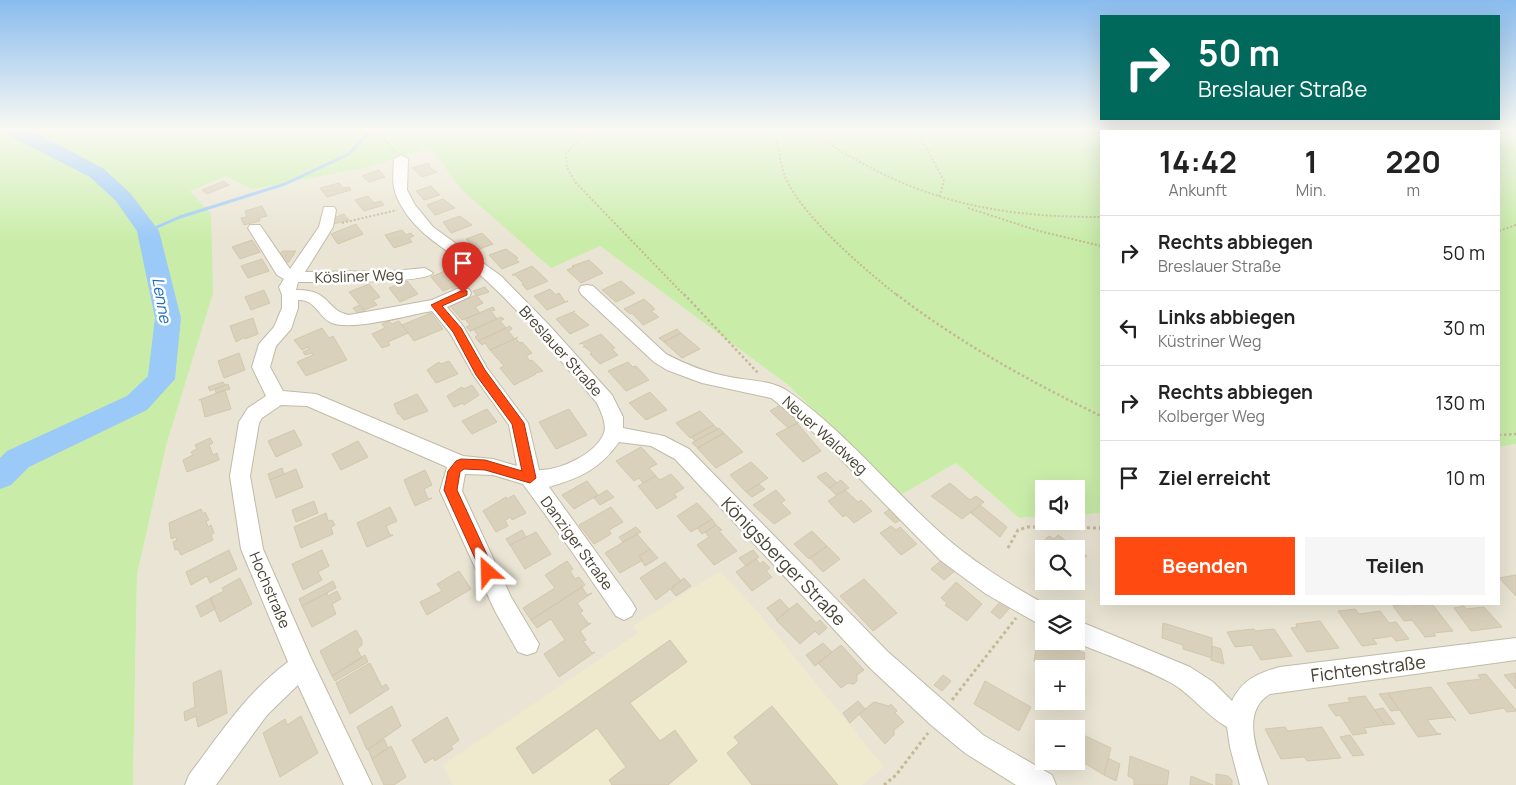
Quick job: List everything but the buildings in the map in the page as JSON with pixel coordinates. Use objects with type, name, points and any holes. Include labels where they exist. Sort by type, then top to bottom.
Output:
[{"type":"street","name":"Breslauer Straße","points":[[401,167],[400,190],[409,207],[428,230],[495,279],[544,329],[605,400],[613,417],[614,434]]},
{"type":"street","points":[[329,210],[326,227],[287,287],[290,295],[290,308],[282,329],[268,344],[261,367],[277,398],[309,399],[461,464],[493,467],[530,478],[549,479],[580,468],[601,452],[614,434]]},
{"type":"street","points":[[255,228],[283,272],[293,277]]},
{"type":"street","name":"Kösliner Weg","points":[[293,277],[393,276],[425,273]]},
{"type":"street","name":"Neuer Waldweg","points":[[588,290],[660,358],[674,366],[714,380],[776,392],[788,400],[852,458],[949,554],[984,579],[1035,610]]},
{"type":"street","points":[[290,295],[312,294],[317,297],[332,317],[349,321],[436,305],[463,293]]},
{"type":"street","points":[[436,305],[458,330],[480,372],[518,423],[530,478]]},
{"type":"street","name":"Hochstraße","points":[[277,398],[255,413],[249,422],[243,450],[240,476],[252,549],[302,666],[358,785]]},
{"type":"street","name":"Königsberger Straße","points":[[614,434],[650,438],[663,442],[682,454],[879,660],[940,716],[974,744],[1042,785]]},
{"type":"street","points":[[461,464],[454,471],[450,490],[503,604],[526,644]]},
{"type":"street","name":"Danziger Straße","points":[[530,478],[576,539],[624,609]]},
{"type":"street","points":[[1085,635],[1181,675],[1204,691],[1224,711],[1239,719],[1254,785]]},
{"type":"street","name":"Fichtenstraße","points":[[1239,719],[1242,708],[1253,692],[1260,686],[1280,679],[1516,649]]},
{"type":"street","points":[[198,785],[267,694],[284,678],[302,666]]},
{"type":"path","points":[[567,167],[576,184],[636,243],[776,392]]},
{"type":"path","points":[[783,167],[787,181],[808,210],[859,265],[935,323],[981,355],[1100,415]]},
{"type":"path","points":[[866,167],[962,206],[1039,232],[1100,246]]},
{"type":"path","points":[[936,167],[944,181],[939,198]]},
{"type":"path","points":[[962,206],[1029,216],[1100,217]]},
{"type":"path","points":[[326,227],[409,207]]},
{"type":"path","points":[[1500,231],[1516,226]]},
{"type":"path","points":[[1500,435],[1516,434]]},
{"type":"path","points":[[1008,548],[1018,530],[1028,527],[1100,528]]},
{"type":"shaded area","points":[[370,167],[445,167],[462,190],[600,246],[788,385],[901,495],[956,463],[1019,518],[1035,517],[1035,530],[1085,530],[1085,514],[1100,513],[1100,605],[1500,605],[1500,447],[1516,444],[1516,785],[133,785],[137,575],[167,442],[190,190],[226,175],[252,189]]},
{"type":"shaded area","points":[[720,571],[758,612],[884,767],[862,785],[453,785],[443,765],[638,633],[633,626]]},
{"type":"green space","points":[[0,167],[370,167],[252,189],[226,176],[190,191],[211,214],[213,293],[167,442],[137,575],[133,785],[0,785]]},
{"type":"green space","points":[[445,167],[1100,167],[1100,513],[1085,514],[1085,480],[1035,480],[1035,517],[1019,518],[956,463],[901,495],[788,385],[600,246],[551,268],[462,190]]},
{"type":"green space","points":[[1500,167],[1516,167],[1516,444],[1500,447]]},
{"type":"waterway","name":"Lenne","points":[[0,477],[18,459],[137,403],[161,379],[168,318],[148,231],[123,197],[97,173],[85,167]]},
{"type":"waterway","points":[[148,231],[180,217],[285,184],[322,167]]},
{"type":"route","points":[[463,293],[436,305],[458,330],[480,372],[518,423],[530,478],[485,465],[461,464],[454,471],[450,490],[488,572]]}]
